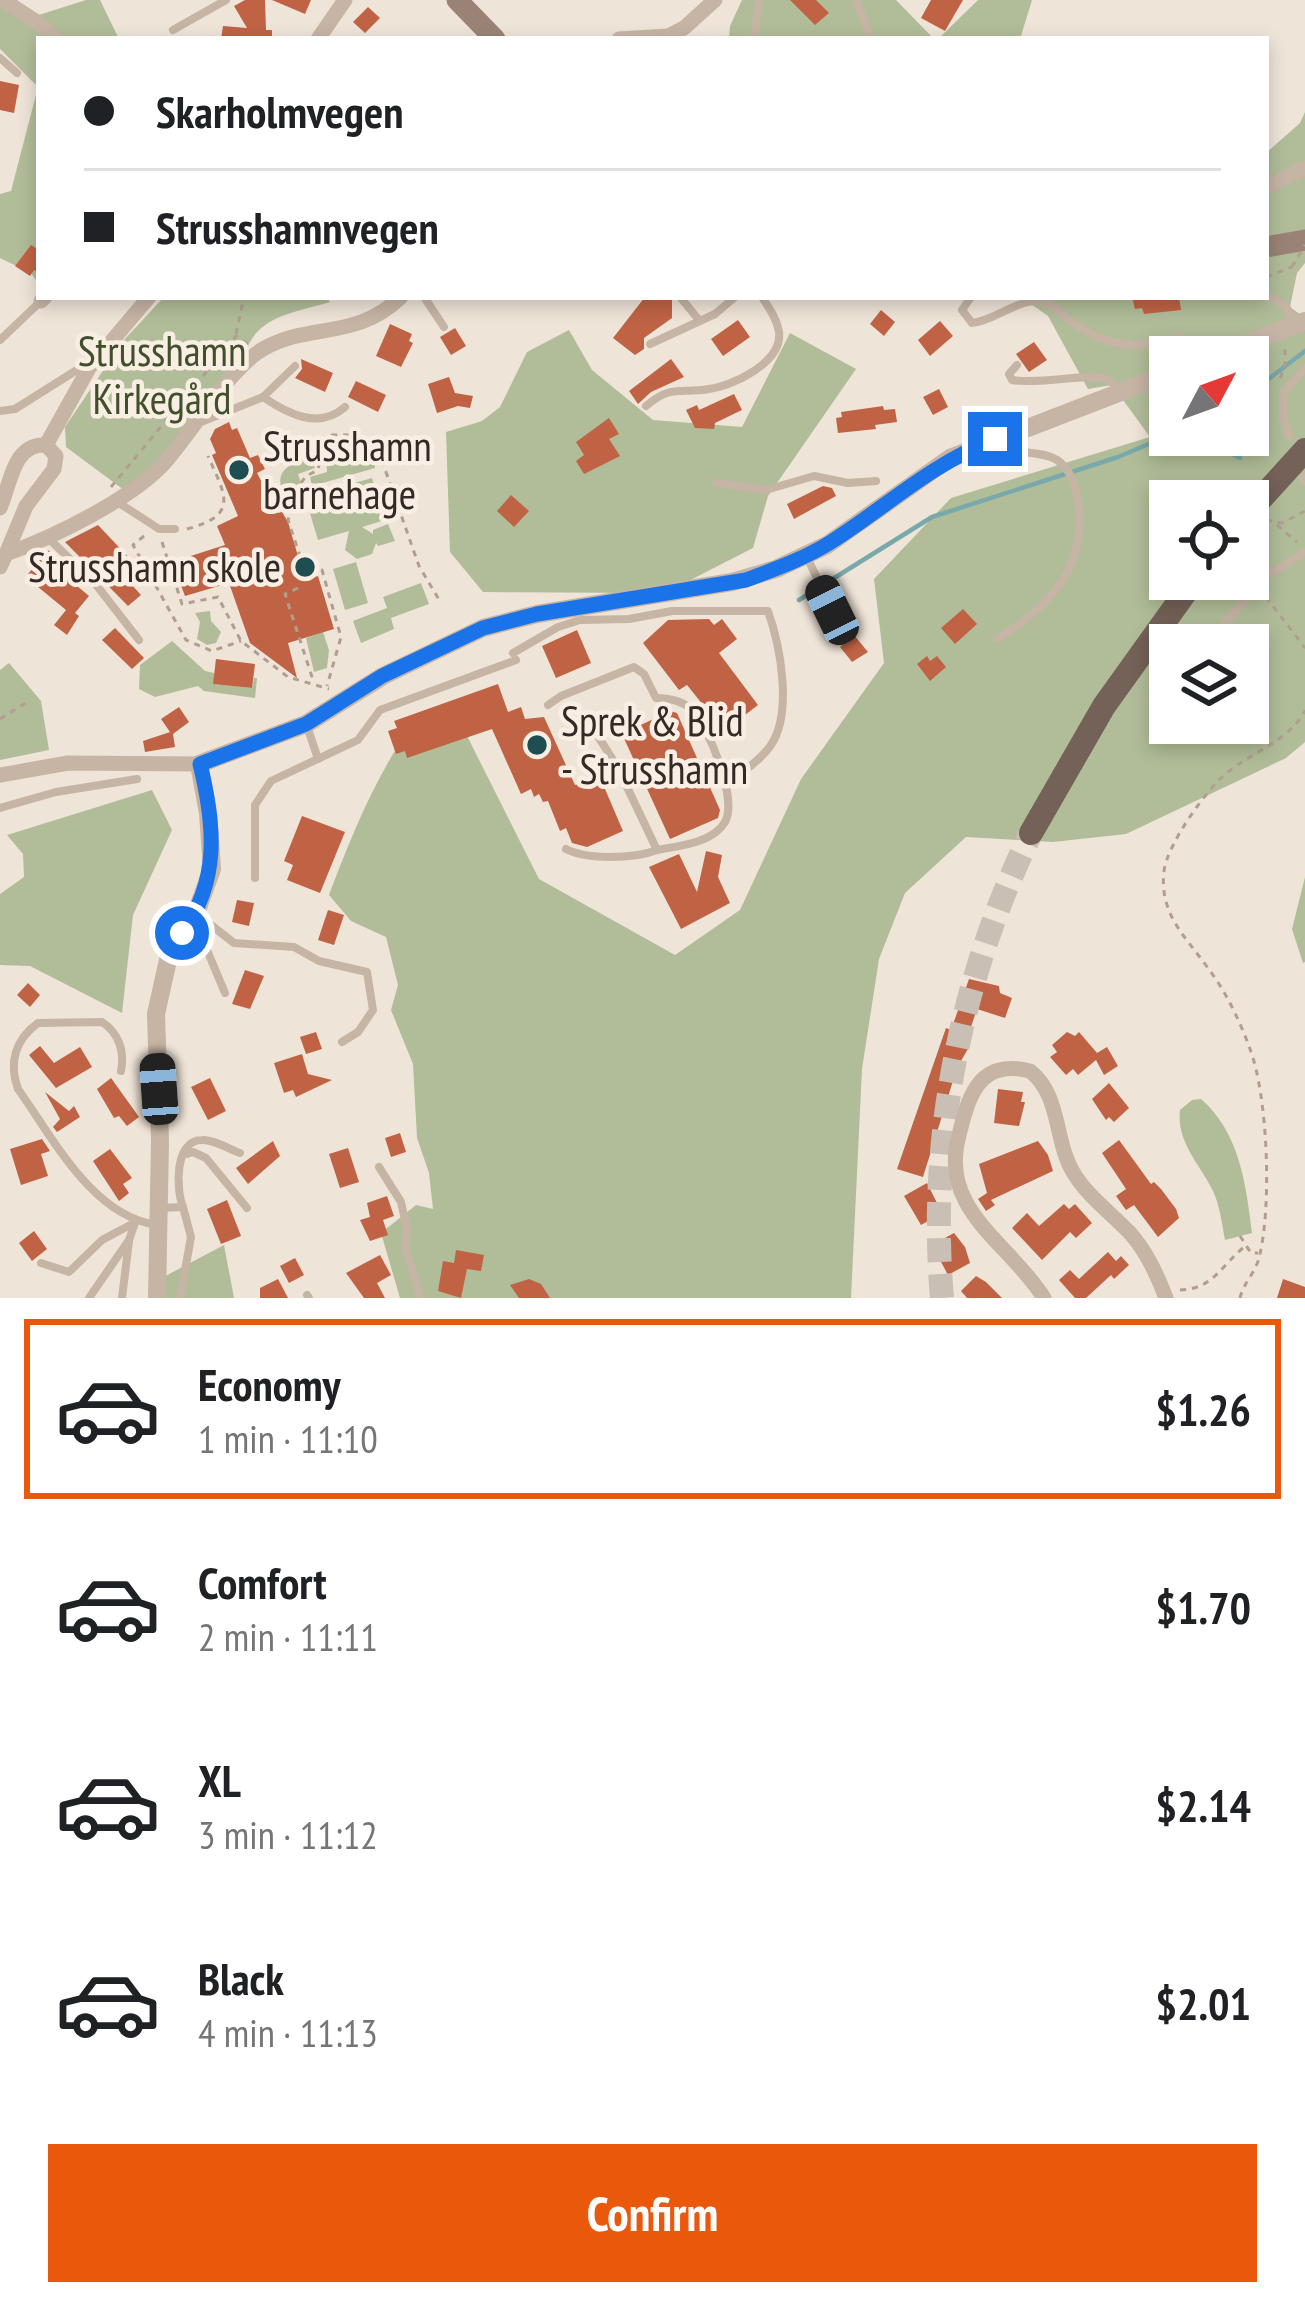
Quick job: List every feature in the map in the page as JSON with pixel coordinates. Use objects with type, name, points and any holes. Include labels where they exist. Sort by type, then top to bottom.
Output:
[{"type":"main road","points":[[457,0],[492,36]]},
{"type":"main road","points":[[1269,493],[1297,443]]},
{"type":"main road","points":[[1031,832],[1104,706],[1180,600]]},
{"type":"street","points":[[3,0],[52,36]]},
{"type":"street","points":[[320,36],[345,0]]},
{"type":"street","points":[[668,36],[715,0]]},
{"type":"street","points":[[1269,186],[1305,168]]},
{"type":"street","points":[[46,445],[89,368],[146,300]]},
{"type":"street","points":[[3,561],[148,479],[259,351],[292,338],[351,328],[397,300]]},
{"type":"street","points":[[1265,336],[1300,322]]},
{"type":"street","points":[[0,775],[68,763],[200,764],[306,724],[382,676],[483,628],[537,614],[746,580],[808,560],[931,469],[995,439],[1149,382]]},
{"type":"street","points":[[0,508],[20,456],[32,446],[46,445]]},
{"type":"street","points":[[3,561],[26,506],[54,469],[56,456],[46,445]]},
{"type":"street","points":[[157,1298],[155,1031],[158,995],[170,951],[202,916],[212,869],[200,764]]},
{"type":"street","points":[[1044,1298],[1030,1276],[975,1220],[957,1185],[956,1147],[968,1104],[980,1081],[1007,1068],[1030,1071],[1045,1087],[1070,1167],[1080,1184],[1134,1237],[1169,1294]]},
{"type":"lane","points":[[173,30],[226,0]]},
{"type":"lane","points":[[754,36],[759,0]]},
{"type":"lane","points":[[856,0],[870,36]]},
{"type":"lane","points":[[0,58],[17,73]]},
{"type":"lane","points":[[1272,298],[1300,322]]},
{"type":"lane","points":[[0,340],[42,300]]},
{"type":"lane","points":[[426,300],[444,327]]},
{"type":"lane","points":[[682,300],[699,320]]},
{"type":"lane","points":[[650,344],[732,300]]},
{"type":"lane","points":[[646,406],[673,389],[715,389],[738,380],[771,356],[779,344],[779,329],[764,300]]},
{"type":"lane","points":[[969,300],[962,310],[972,322],[1036,301],[1055,308],[1098,339],[1149,346]]},
{"type":"lane","points":[[1017,365],[1009,374],[1012,380],[1036,383],[1098,376],[1110,380],[1120,392]]},
{"type":"lane","points":[[197,424],[263,397],[295,366]]},
{"type":"lane","points":[[0,411],[15,409],[80,368],[89,368]]},
{"type":"lane","points":[[1297,443],[1283,417],[1283,393],[1305,368]]},
{"type":"lane","points":[[263,397],[306,418],[331,417],[345,407]]},
{"type":"lane","points":[[995,439],[1007,450],[1061,462],[1077,490],[1083,528],[1067,573],[1026,621],[998,639]]},
{"type":"lane","points":[[716,482],[766,490],[824,475],[848,482],[876,481]]},
{"type":"lane","points":[[115,500],[157,528],[175,530]]},
{"type":"lane","points":[[47,537],[94,582],[139,640]]},
{"type":"lane","points":[[1269,575],[1305,551]]},
{"type":"lane","points":[[808,560],[832,610]]},
{"type":"lane","points":[[1224,624],[1245,600]]},
{"type":"lane","points":[[255,878],[255,806],[271,782],[358,740],[380,710],[515,657],[558,627],[580,620],[629,620],[672,611],[767,611],[782,693],[780,725],[770,747],[727,785]]},
{"type":"lane","points":[[548,705],[634,667],[644,674],[656,698],[680,701],[700,722],[730,800],[724,825],[697,841],[640,855],[577,854],[566,849]]},
{"type":"lane","points":[[306,724],[318,759]]},
{"type":"lane","points":[[591,725],[618,768],[657,850]]},
{"type":"lane","points":[[96,763],[97,787]]},
{"type":"lane","points":[[0,808],[56,792],[137,779]]},
{"type":"lane","points":[[202,916],[234,943],[294,947],[319,961],[362,969],[370,978],[373,1010],[358,1032],[342,1042]]},
{"type":"lane","points":[[202,916],[204,943],[225,993]]},
{"type":"lane","points":[[121,1071],[123,1052],[108,1026],[38,1022],[17,1046],[13,1077],[73,1165],[117,1212],[135,1222]]},
{"type":"lane","points":[[180,1298],[191,1237],[177,1182],[185,1155],[199,1139],[240,1153]]},
{"type":"lane","points":[[185,1155],[194,1152],[206,1158],[247,1208]]},
{"type":"lane","points":[[379,1167],[401,1202],[407,1229],[405,1248],[421,1298]]},
{"type":"lane","points":[[41,1263],[69,1272],[102,1240],[135,1222],[183,1207]]},
{"type":"lane","points":[[122,1298],[135,1222]]},
{"type":"lane","points":[[89,1298],[129,1240]]},
{"type":"path","points":[[1269,274],[1294,249]]},
{"type":"path","points":[[115,500],[110,484],[236,336],[243,300]]},
{"type":"path","points":[[236,336],[259,351]]},
{"type":"path","points":[[301,483],[318,470],[323,446],[332,435],[350,435],[382,460],[418,566],[441,603]]},
{"type":"path","points":[[382,460],[404,444]]},
{"type":"path","points":[[175,530],[191,529],[224,508],[227,499],[208,456]]},
{"type":"path","points":[[287,495],[292,509],[288,520],[300,556],[310,559],[314,572],[322,570],[341,637],[326,688]]},
{"type":"path","points":[[1275,524],[1305,511]]},
{"type":"path","points":[[1269,521],[1305,551]]},
{"type":"path","points":[[241,641],[212,651],[186,640],[133,545],[157,528],[182,604],[218,597],[241,641],[288,676],[336,693]]},
{"type":"path","points":[[298,588],[285,594],[314,682]]},
{"type":"path","points":[[1268,600],[1305,647]]},
{"type":"path","points":[[0,719],[27,703]]},
{"type":"path","points":[[1240,1298],[1264,1234],[1263,1117],[1251,1051],[1231,1005],[1209,968],[1179,933],[1166,906],[1164,868],[1183,830],[1225,774],[1296,726],[1305,710]]},
{"type":"path","points":[[1240,1236],[1251,1253],[1260,1252]]},
{"type":"path","points":[[1169,1294],[1211,1282],[1244,1247]]},
{"type":"green space","points":[[0,0],[26,19],[100,0],[118,36],[36,36],[36,85],[0,49]]},
{"type":"green space","points":[[742,0],[896,0],[931,36],[729,36]]},
{"type":"green space","points":[[978,0],[1032,0],[1021,36],[941,36]]},
{"type":"green space","points":[[36,95],[36,280],[31,273],[0,258],[0,194],[11,191]]},
{"type":"green space","points":[[1305,112],[1305,263],[1297,273],[1290,307],[1305,318],[1305,742],[1286,758],[1126,834],[1053,842],[966,837],[905,893],[879,959],[862,1069],[851,1298],[400,1298],[381,1233],[416,1205],[433,1209],[429,1173],[417,1138],[413,1064],[391,1010],[398,985],[386,937],[351,921],[329,895],[365,807],[412,724],[463,728],[539,879],[675,955],[740,910],[801,779],[884,663],[874,579],[951,498],[1149,437],[1149,456],[1269,456],[1269,336],[1149,336],[1149,436],[1112,385],[1088,389],[1048,316],[1025,300],[1269,300],[1269,150],[1300,123]]},
{"type":"green space","name":"Strusshamn Kirkegård","points":[[161,300],[330,302],[279,317],[259,330],[154,468],[124,490],[66,447],[65,427],[123,341]]},
{"type":"green space","points":[[569,330],[592,370],[653,420],[742,427],[790,333],[856,369],[768,496],[753,548],[665,593],[483,592],[450,552],[446,432],[482,421],[500,407],[527,352]]},
{"type":"green space","points":[[343,440],[376,456],[375,468],[312,486],[310,477],[327,472],[326,458]]},
{"type":"green space","points":[[310,456],[315,468],[298,474],[303,489],[285,496],[281,475]]},
{"type":"green space","points":[[372,478],[385,520],[362,527],[373,534],[388,524],[395,541],[376,543],[372,554],[357,559],[345,550],[349,531],[318,540],[305,497]]},
{"type":"green space","points":[[356,562],[368,603],[345,610],[333,569]]},
{"type":"green space","points":[[421,583],[429,604],[391,618],[394,629],[361,643],[353,621],[387,608],[383,597]]},
{"type":"green space","points":[[210,611],[211,621],[221,632],[216,643],[207,645],[197,639],[200,622],[195,613]]},
{"type":"green space","points":[[323,632],[329,650],[327,668],[314,672],[306,638]]},
{"type":"green space","points":[[172,641],[205,671],[214,673],[214,684],[252,688],[257,678],[255,698],[204,691],[198,686],[155,697],[139,689],[140,665]]},
{"type":"green space","points":[[9,663],[41,701],[49,750],[0,760],[0,670]]},
{"type":"green space","points":[[152,790],[172,830],[133,915],[122,1013],[30,966],[0,965],[0,894],[24,877],[23,854],[7,835]]},
{"type":"green space","points":[[1305,877],[1305,962],[1303,963],[1292,929]]},
{"type":"green space","points":[[1201,1099],[1233,1144],[1244,1178],[1252,1233],[1225,1240],[1215,1197],[1185,1143],[1180,1110]]},
{"type":"green space","points":[[224,1245],[234,1298],[156,1298],[156,1281]]},
{"type":"building","points":[[245,0],[265,0],[266,30],[272,30],[272,36],[221,36],[223,26],[247,28],[234,6]]},
{"type":"building","points":[[272,0],[311,0],[305,14]]},
{"type":"building","points":[[790,0],[816,0],[829,13],[815,25]]},
{"type":"building","points":[[931,0],[963,0],[945,31],[921,18]]},
{"type":"building","points":[[368,7],[380,18],[365,33],[353,22]]},
{"type":"building","points":[[0,81],[19,85],[14,113],[0,110]]},
{"type":"building","points":[[31,245],[36,248],[36,271],[30,276],[15,266]]},
{"type":"building","points":[[643,300],[672,300],[672,318],[644,338],[644,349],[635,355],[613,338]]},
{"type":"building","points":[[1133,300],[1179,300],[1181,310],[1144,314],[1142,308],[1135,309]]},
{"type":"building","points":[[881,310],[895,322],[884,336],[870,324]]},
{"type":"building","points":[[738,320],[750,337],[723,356],[711,339]]},
{"type":"building","points":[[940,321],[953,336],[930,356],[918,340]]},
{"type":"building","points":[[390,324],[412,334],[409,341],[413,343],[401,367],[376,356]]},
{"type":"building","points":[[455,328],[466,346],[451,355],[440,337]]},
{"type":"building","points":[[1034,342],[1047,360],[1029,372],[1016,354]]},
{"type":"building","points":[[301,359],[333,373],[325,392],[295,378],[302,369]]},
{"type":"building","points":[[671,359],[684,377],[651,392],[638,404],[629,391]]},
{"type":"building","points":[[449,377],[455,393],[473,396],[470,408],[458,406],[437,413],[428,384]]},
{"type":"building","points":[[356,381],[386,395],[378,412],[348,397]]},
{"type":"building","points":[[939,389],[948,407],[933,415],[923,397]]},
{"type":"building","points":[[734,394],[742,410],[715,423],[714,429],[695,428],[686,410],[697,405],[699,410]]},
{"type":"building","points":[[883,406],[884,410],[895,409],[897,422],[838,433],[836,418],[842,417],[841,412]]},
{"type":"building","points":[[609,418],[619,434],[609,439],[620,456],[584,474],[576,461],[584,455],[576,442]]},
{"type":"building","points":[[229,422],[232,430],[237,428],[250,458],[258,455],[265,469],[257,473],[278,513],[288,522],[305,580],[318,576],[334,629],[288,643],[297,678],[250,643],[229,583],[185,596],[172,562],[225,545],[217,526],[238,516],[210,439],[215,429]]},
{"type":"building","points":[[823,486],[832,488],[836,496],[794,519],[787,504]]},
{"type":"building","points":[[511,495],[529,511],[514,527],[497,511]]},
{"type":"building","points":[[98,525],[133,562],[121,573],[141,595],[128,606],[65,542]]},
{"type":"building","points":[[48,550],[68,569],[63,574],[89,596],[75,613],[79,616],[67,635],[54,625],[66,610],[28,574]]},
{"type":"building","points":[[963,609],[977,624],[955,644],[941,628]]},
{"type":"building","points":[[709,619],[714,625],[722,619],[737,639],[719,653],[758,705],[724,731],[687,685],[679,690],[643,643],[668,620]]},
{"type":"building","points":[[115,628],[144,658],[132,669],[102,640]]},
{"type":"building","points":[[577,630],[591,663],[556,678],[542,646]]},
{"type":"building","points":[[854,635],[868,652],[852,662],[840,647]]},
{"type":"building","points":[[927,656],[930,661],[937,656],[946,667],[930,681],[917,664]]},
{"type":"building","points":[[216,659],[255,664],[252,688],[213,684]]},
{"type":"building","points":[[498,684],[508,712],[521,707],[525,719],[544,717],[575,785],[599,775],[623,831],[587,847],[572,843],[566,828],[560,831],[548,801],[543,802],[539,794],[534,797],[531,789],[521,794],[492,729],[407,758],[405,751],[396,754],[388,731],[397,728],[394,721]]},
{"type":"building","points":[[179,707],[189,722],[173,734],[175,747],[145,752],[143,741],[170,732],[161,719]]},
{"type":"building","points":[[670,711],[677,713],[720,810],[718,818],[670,839],[622,734]]},
{"type":"building","points":[[302,816],[345,832],[320,893],[287,880],[293,865],[284,861]]},
{"type":"building","points":[[706,851],[722,855],[718,877],[730,903],[681,929],[649,867],[679,854],[697,892]]},
{"type":"building","points":[[237,900],[254,903],[249,926],[232,922]]},
{"type":"building","points":[[328,910],[344,915],[334,945],[318,940]]},
{"type":"building","points":[[245,970],[264,976],[250,1009],[232,1004]]},
{"type":"building","points":[[969,979],[999,986],[1000,993],[1012,998],[1005,1018],[977,1009],[969,1047],[957,1068],[923,1177],[897,1169],[946,1028],[951,1030]]},
{"type":"building","points":[[28,983],[40,995],[30,1007],[17,995]]},
{"type":"building","points":[[316,1032],[322,1049],[306,1054],[300,1037]]},
{"type":"building","points":[[1067,1032],[1075,1036],[1079,1032],[1097,1053],[1107,1047],[1118,1066],[1104,1075],[1096,1060],[1078,1075],[1073,1069],[1066,1075],[1050,1057],[1057,1052],[1052,1045]]},
{"type":"building","points":[[40,1046],[54,1063],[80,1047],[92,1067],[56,1088],[29,1055]]},
{"type":"building","points":[[302,1054],[308,1074],[332,1080],[296,1097],[293,1090],[284,1093],[274,1063]]},
{"type":"building","points":[[111,1078],[139,1117],[127,1126],[119,1116],[114,1118],[97,1089]]},
{"type":"building","points":[[210,1078],[226,1111],[208,1120],[191,1087]]},
{"type":"building","points":[[1109,1083],[1129,1108],[1114,1122],[1109,1117],[1106,1120],[1092,1099]]},
{"type":"building","points":[[998,1089],[1023,1092],[1019,1126],[994,1123]]},
{"type":"building","points":[[45,1092],[69,1111],[74,1106],[80,1117],[57,1132],[53,1127],[60,1119]]},
{"type":"building","points":[[400,1133],[406,1152],[391,1157],[385,1138]]},
{"type":"building","points":[[42,1139],[50,1151],[41,1154],[48,1176],[21,1185],[10,1149]]},
{"type":"building","points":[[1119,1140],[1176,1209],[1179,1218],[1158,1237],[1134,1205],[1126,1210],[1116,1196],[1126,1189],[1102,1153]]},
{"type":"building","points":[[273,1141],[280,1156],[248,1184],[236,1168]]},
{"type":"building","points":[[1038,1141],[1053,1171],[991,1200],[995,1205],[986,1211],[978,1199],[987,1193],[979,1164]]},
{"type":"building","points":[[348,1148],[359,1182],[340,1188],[329,1154]]},
{"type":"building","points":[[110,1149],[132,1178],[123,1184],[129,1193],[119,1201],[93,1161]]},
{"type":"building","points":[[927,1183],[942,1213],[921,1225],[904,1196]]},
{"type":"building","points":[[387,1196],[394,1216],[383,1220],[388,1235],[370,1241],[360,1220],[370,1217],[367,1203]]},
{"type":"building","points":[[227,1200],[241,1236],[221,1244],[207,1209]]},
{"type":"building","points":[[1064,1204],[1069,1209],[1075,1204],[1092,1223],[1076,1238],[1070,1232],[1042,1260],[1012,1228],[1027,1213],[1039,1226]]},
{"type":"building","points":[[34,1231],[47,1249],[32,1261],[19,1243]]},
{"type":"building","points":[[954,1233],[970,1263],[948,1275],[932,1245]]},
{"type":"building","points":[[456,1250],[484,1255],[481,1271],[467,1269],[461,1298],[438,1291],[443,1261],[454,1263]]},
{"type":"building","points":[[1108,1252],[1129,1265],[1086,1298],[1075,1298],[1059,1280],[1070,1270],[1079,1279]]},
{"type":"building","points":[[380,1255],[391,1275],[377,1283],[385,1298],[364,1298],[346,1273]]},
{"type":"building","points":[[295,1258],[304,1275],[289,1283],[280,1266]]},
{"type":"building","points":[[976,1276],[1002,1298],[967,1298],[961,1291]]},
{"type":"building","points":[[278,1279],[288,1298],[260,1298],[260,1288]]},
{"type":"building","points":[[529,1279],[541,1284],[550,1298],[519,1298],[510,1285]]},
{"type":"building","points":[[1283,1279],[1305,1287],[1305,1298],[1277,1298]]},
{"type":"waterway","points":[[1269,379],[1305,351]]},
{"type":"waterway","points":[[799,600],[932,517],[1149,444]]},
{"type":"waterway","points":[[1236,456],[1240,458]]},
{"type":"tunnel","points":[[942,1298],[940,1178],[955,1060],[986,944],[1031,833]]},
{"type":"place","name":"Strusshamn barnehage","points":[[239,470]]},
{"type":"place","name":"Strusshamn skole","points":[[305,567]]},
{"type":"place","name":"Sprek & Blid - Strusshamn","points":[[537,745]]},
{"type":"route","points":[[182,933],[207,892],[212,869],[200,764],[306,724],[382,676],[483,628],[608,601],[746,580],[807,556],[931,469],[995,439]]}]
